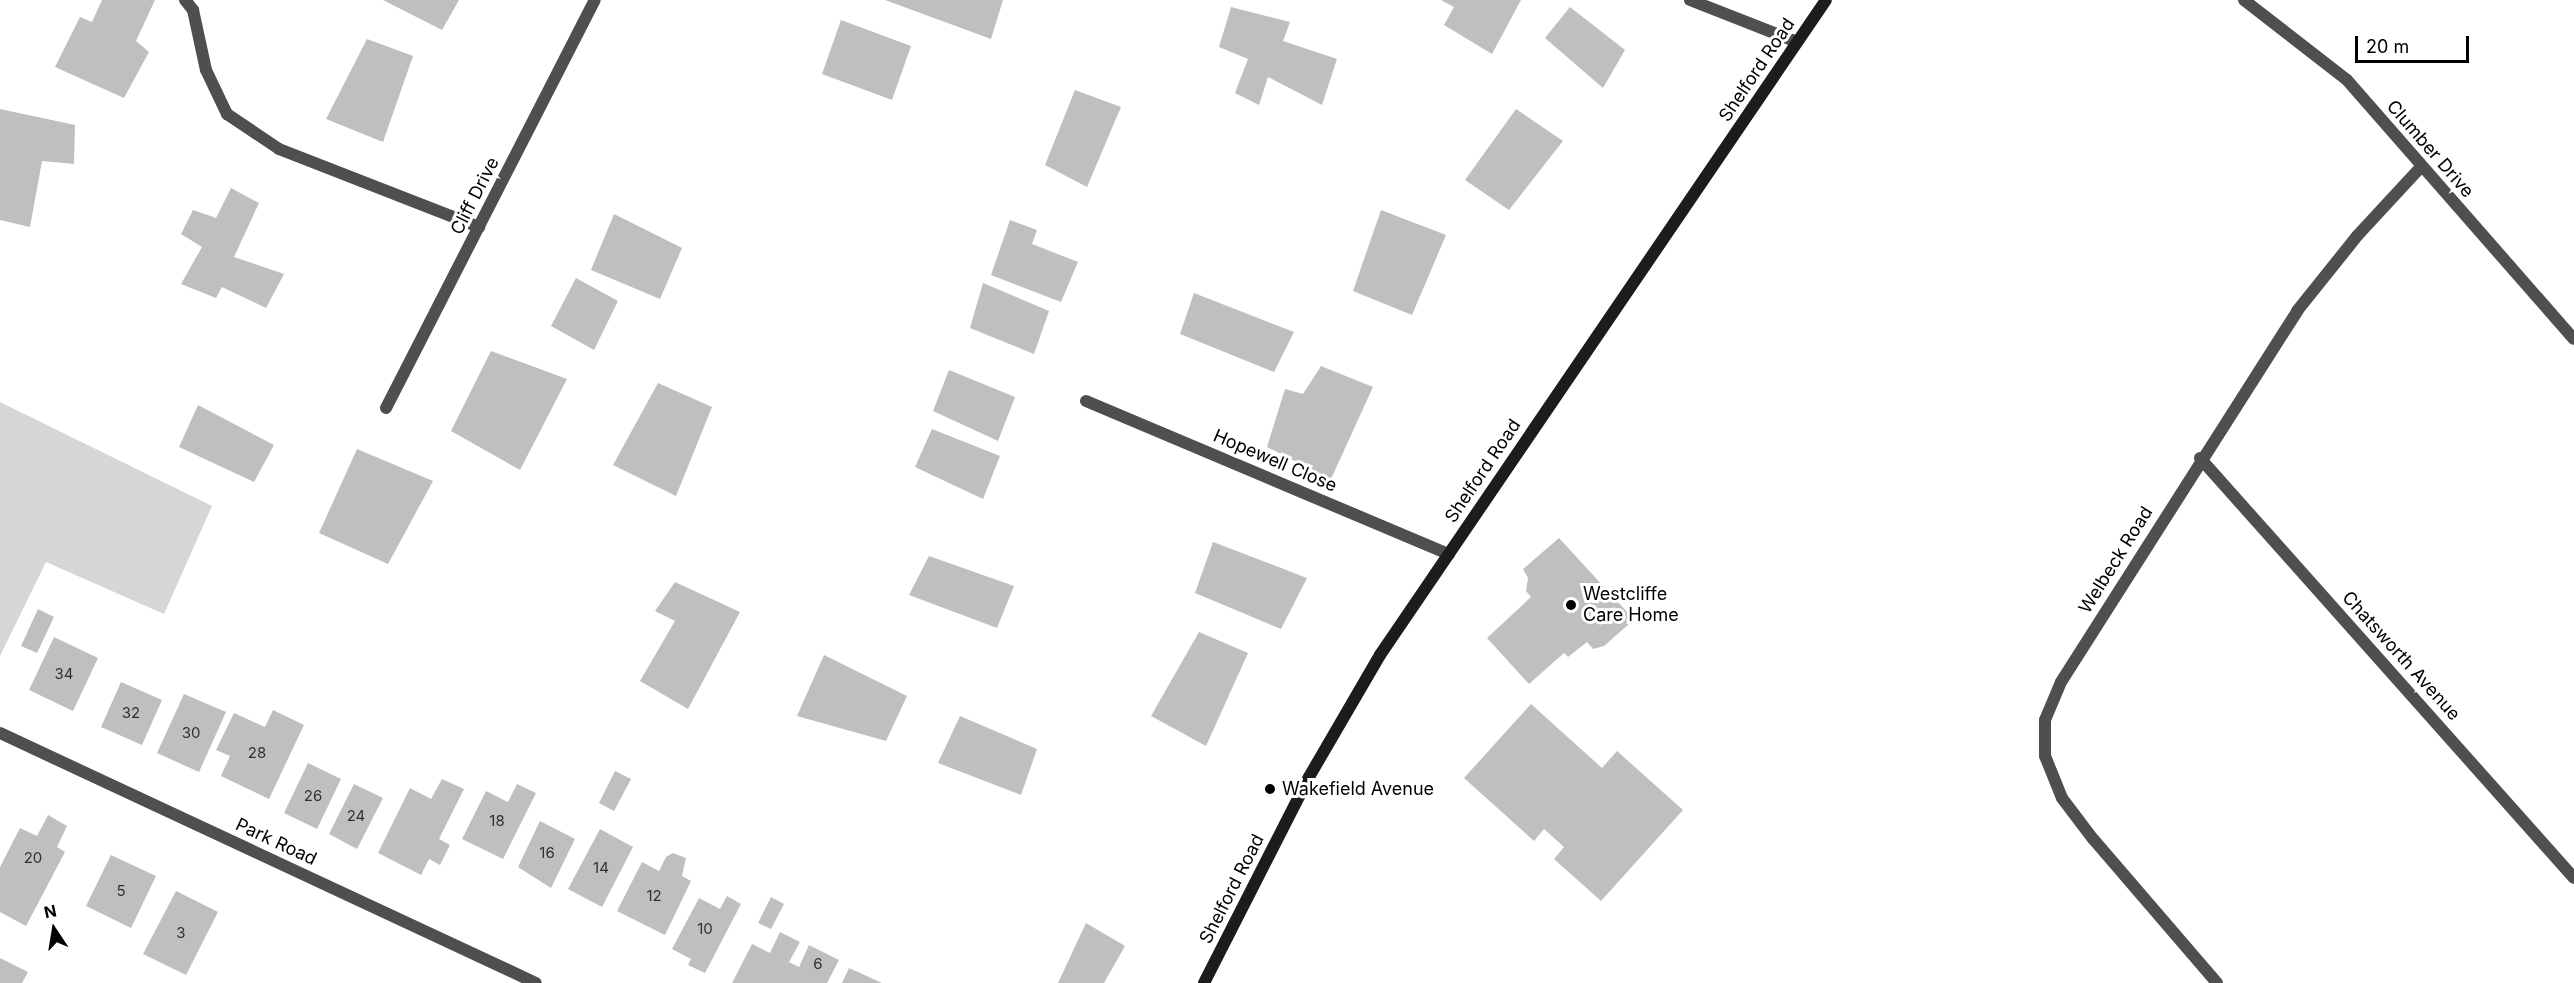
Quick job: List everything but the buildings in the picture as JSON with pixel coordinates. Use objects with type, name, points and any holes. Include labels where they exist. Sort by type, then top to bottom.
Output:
[{"type":"street","points":[[185,0],[193,10],[206,70],[227,114],[279,149],[479,227]]},
{"type":"street","name":"Cliff Drive","points":[[386,408],[595,0]]},
{"type":"street","points":[[1690,0],[1797,42]]},
{"type":"street","name":"Shelford Road","points":[[1204,983],[1309,777],[1380,655],[1826,0]]},
{"type":"street","name":"Clumber Drive","points":[[2244,0],[2347,80],[2574,339]]},
{"type":"street","name":"Welbeck Road","points":[[2217,983],[2093,839],[2062,798],[2045,756],[2045,720],[2061,682],[2200,458],[2297,311],[2357,236],[2421,167]]},
{"type":"street","name":"Hopewell Close","points":[[1086,401],[1449,554]]},
{"type":"street","name":"Chatsworth Avenue","points":[[2200,458],[2574,878]]},
{"type":"street","name":"Park Road","points":[[0,734],[536,983]]},
{"type":"shaded area","points":[[0,402],[212,506],[164,614],[46,562],[0,656]]},
{"type":"place","name":"Westcliffe Care Home","points":[[1571,605]]},
{"type":"place","name":"Wakefield Avenue","points":[[1270,789]]}]
